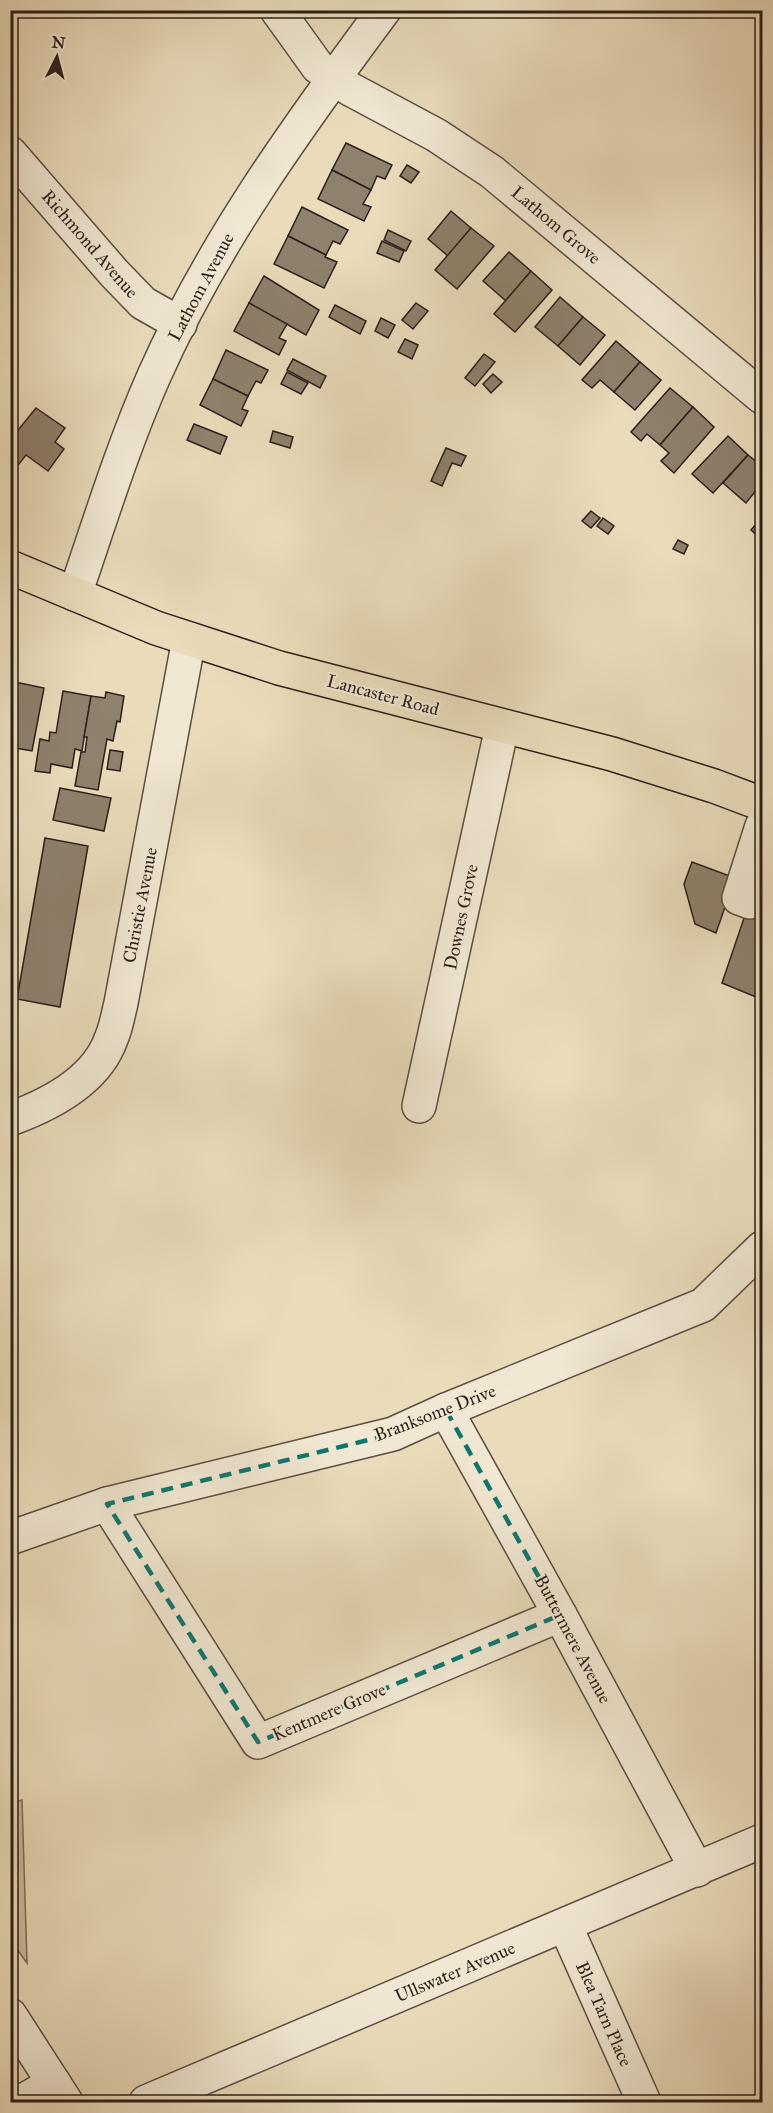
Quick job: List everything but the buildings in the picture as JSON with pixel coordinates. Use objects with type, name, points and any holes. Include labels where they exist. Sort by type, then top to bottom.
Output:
[{"type":"main road","name":"Lancaster Road","points":[[10,567],[135,620],[279,668],[612,754],[714,786],[762,804]]},
{"type":"street","name":"Lathom Grove","points":[[277,10],[318,67],[333,78],[436,135],[492,172],[762,397]]},
{"type":"street","name":"Lathom Avenue","points":[[75,594],[123,456],[154,376],[222,244],[333,78],[384,10]]},
{"type":"street","name":"Richmond Avenue","points":[[10,153],[142,303],[180,324]]},
{"type":"street","name":"Christie Avenue","points":[[10,1119],[31,1112],[67,1092],[90,1073],[111,1041],[123,992],[189,639]]},
{"type":"street","name":"Downes Grove","points":[[419,1106],[502,727]]},
{"type":"street","points":[[750,902],[739,898],[762,826]]},
{"type":"street","name":"Branksome Drive","points":[[10,1538],[107,1504],[393,1434],[703,1305],[762,1248]]},
{"type":"street","name":"Buttermere Avenue","points":[[446,1410],[560,1615],[697,1870]]},
{"type":"street","name":"Kentmere Grove","points":[[107,1504],[258,1742],[560,1615]]},
{"type":"street","name":"Ullswater Avenue","points":[[147,2103],[762,1841]]},
{"type":"street","name":"Blea Tarn Place","points":[[565,1925],[644,2103]]},
{"type":"street","points":[[10,2015],[60,2093],[21,2103]]},
{"type":"highlighted area","points":[[446,1410],[560,1615],[258,1742],[107,1504],[393,1434]]},
{"type":"shaded area","points":[[22,1800],[27,1963],[11,1941],[11,1803]]}]
